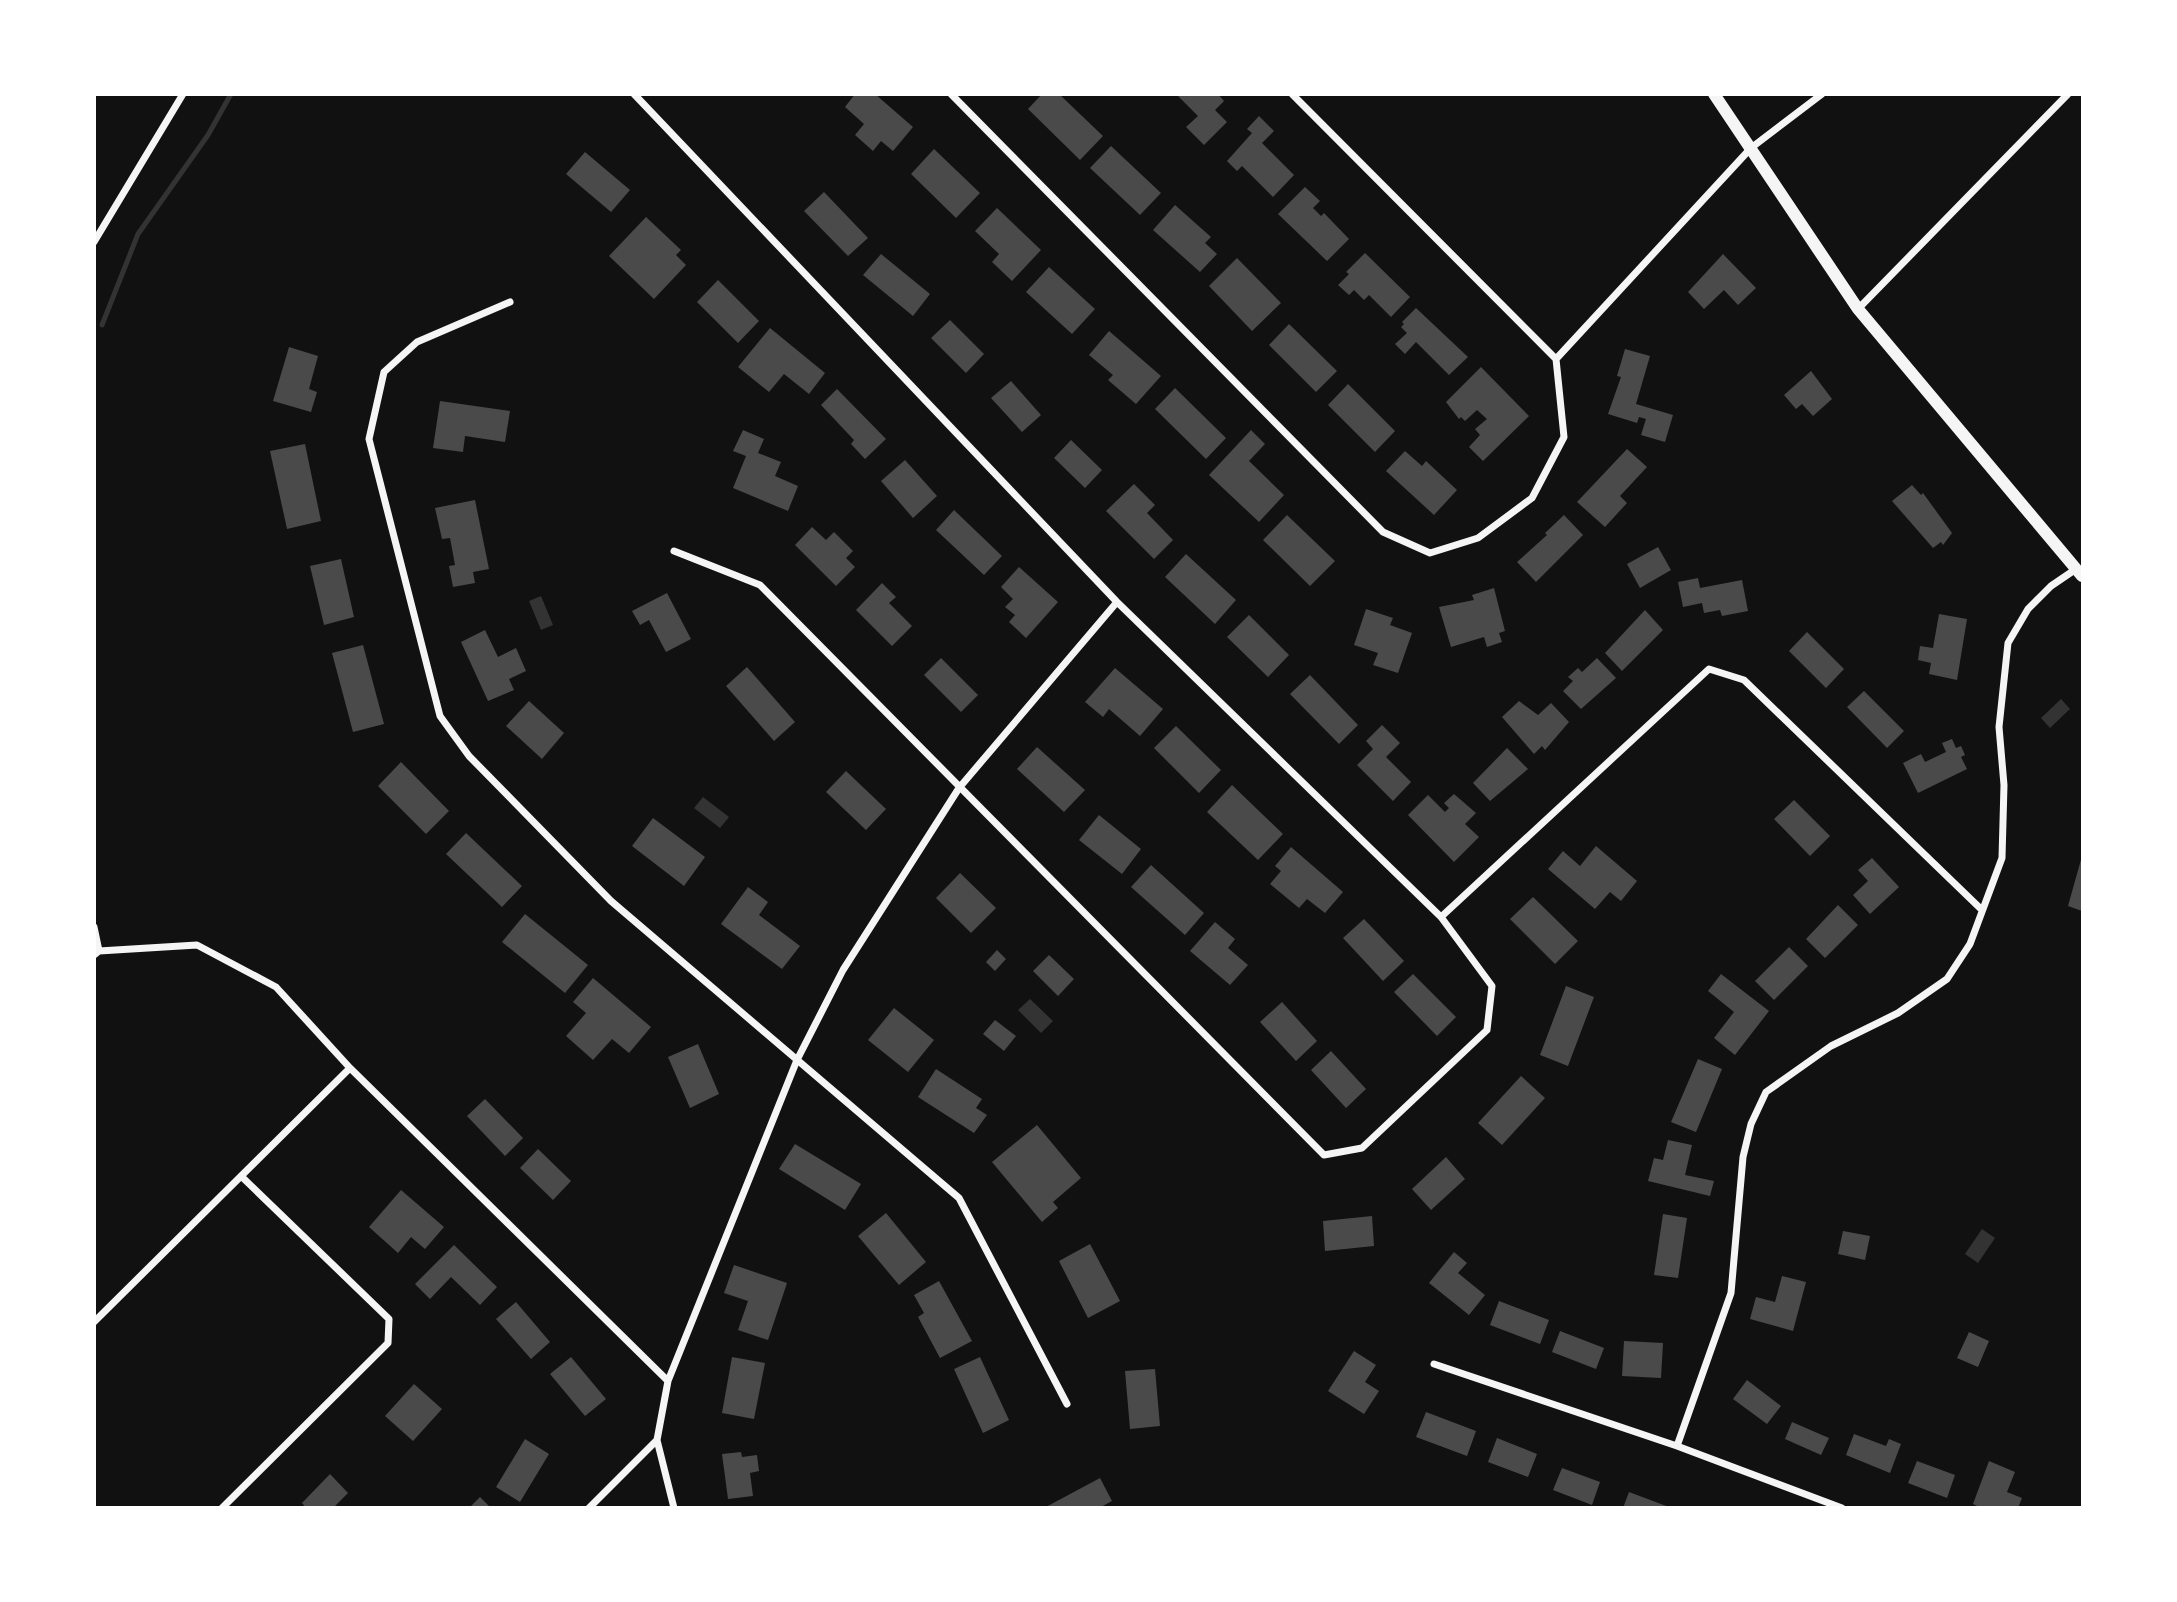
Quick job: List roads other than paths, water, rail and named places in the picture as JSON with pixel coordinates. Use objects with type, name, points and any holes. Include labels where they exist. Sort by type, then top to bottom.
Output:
[{"type":"street","points":[[94,242],[183,94]]},
{"type":"street","points":[[634,94],[1117,602],[1441,918],[1492,986],[1487,1030],[1362,1147],[1324,1155],[760,585],[674,551]]},
{"type":"street","points":[[951,94],[1383,532],[1430,553],[1478,538],[1532,498],[1564,437],[1556,359],[1293,94]]},
{"type":"street","points":[[1677,1446],[1731,1293],[1743,1157],[1751,1124],[1766,1091],[1831,1046],[1898,1013],[1947,979],[1970,944],[2002,858],[2004,785],[1999,727],[2008,643],[2028,609],[2051,586],[2079,573],[1858,309],[1714,94]]},
{"type":"street","points":[[1556,359],[1751,148],[1822,94]]},
{"type":"street","points":[[1858,309],[2068,94]]},
{"type":"street","points":[[510,302],[417,342],[384,372],[369,439],[440,716],[469,756],[611,901],[959,1198],[1067,1404]]},
{"type":"street","points":[[674,1507],[657,1440],[668,1381],[797,1060],[844,970],[959,788],[1117,602]]},
{"type":"street","points":[[1441,918],[1709,669],[1744,680],[1982,910]]},
{"type":"street","points":[[94,927],[97,953],[197,945],[276,987],[350,1068],[668,1381]]},
{"type":"street","points":[[94,1322],[350,1068]]},
{"type":"street","points":[[222,1507],[388,1343],[389,1319],[241,1175]]},
{"type":"street","points":[[1434,1364],[1677,1446],[1842,1507]]},
{"type":"street","points":[[589,1507],[657,1440]]},
{"type":"waterway","points":[[102,325],[138,234],[208,135],[231,94]]}]
